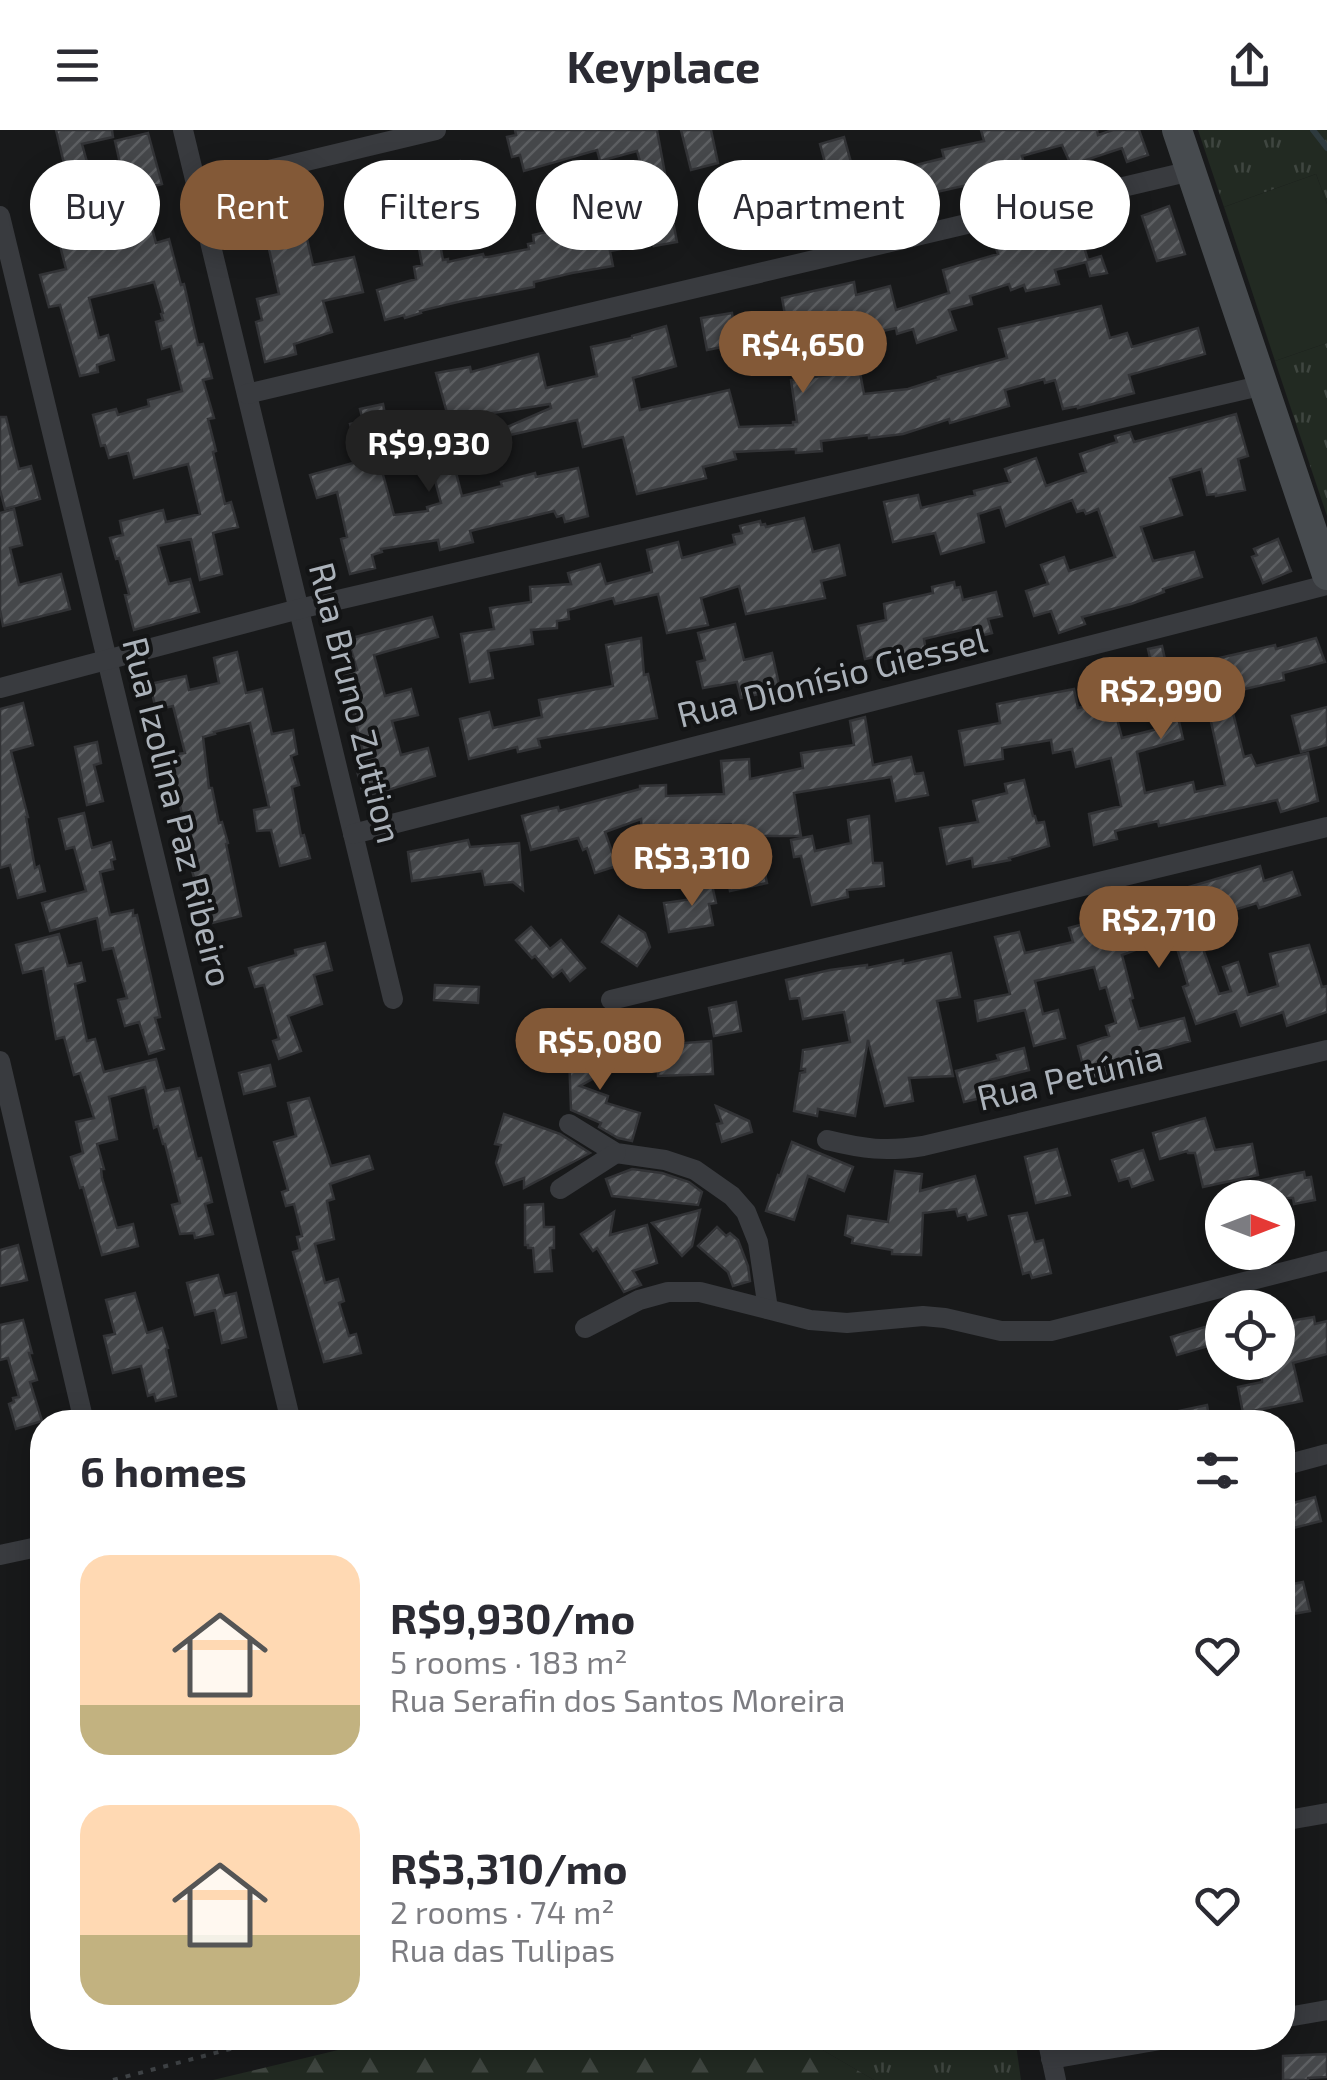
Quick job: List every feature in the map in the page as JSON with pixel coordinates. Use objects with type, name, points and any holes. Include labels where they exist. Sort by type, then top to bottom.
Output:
[{"type":"main road","points":[[1177,130],[1327,575]]},
{"type":"street","name":"Rua Bruno Zuttion","points":[[183,130],[190,160]]},
{"type":"street","points":[[312,160],[436,130]]},
{"type":"street","points":[[247,394],[1191,171]]},
{"type":"street","name":"Rua Izolina Paz Ribeiro","points":[[0,216],[289,1410]]},
{"type":"street","name":"Rua Bruno Zuttion","points":[[212,250],[393,999]]},
{"type":"street","points":[[0,688],[299,610],[1264,385]]},
{"type":"street","name":"Rua Dionísio Giessel","points":[[353,834],[1327,584]]},
{"type":"street","points":[[611,1000],[1327,828]]},
{"type":"street","name":"Rua Petúnia","points":[[827,1140],[862,1149],[892,1151],[924,1146],[1327,1050]]},
{"type":"street","points":[[0,1061],[81,1410]]},
{"type":"street","points":[[569,1124],[616,1153],[666,1160],[695,1170],[732,1196],[746,1212],[758,1242],[768,1309]]},
{"type":"street","points":[[560,1188],[616,1153]]},
{"type":"street","points":[[585,1328],[640,1300],[668,1292],[700,1292],[810,1320],[847,1323],[924,1316],[1001,1331],[1051,1331],[1327,1261]]},
{"type":"street","points":[[1295,1463],[1327,1454]]},
{"type":"street","points":[[0,1555],[30,1549]]},
{"type":"street","points":[[1295,1819],[1327,1813]]},
{"type":"street","points":[[1295,2016],[1327,2010]]},
{"type":"street","points":[[1054,2070],[1128,2050]]},
{"type":"path","points":[[112,2080],[226,2050]]},
{"type":"green space","points":[[1198,130],[1327,130],[1327,204],[1316,174],[1224,207]]},
{"type":"green space","points":[[1316,174],[1327,204],[1327,343],[1275,361],[1224,207]]},
{"type":"green space","points":[[1327,343],[1327,516],[1275,361]]},
{"type":"green space","points":[[338,2050],[823,2050],[874,2080],[213,2080]]},
{"type":"green space","points":[[823,2050],[1017,2050],[1021,2080],[874,2080]]},
{"type":"building","points":[[56,130],[112,130],[113,137],[82,144],[86,160],[63,160]]},
{"type":"building","points":[[515,130],[657,130],[663,160],[640,160],[637,151],[600,160],[597,150],[562,160],[536,160],[536,168],[524,171],[520,155],[512,157],[507,137],[516,135]]},
{"type":"building","points":[[681,130],[711,130],[717,160],[698,160],[698,168],[691,170]]},
{"type":"building","points":[[981,130],[1097,130],[1098,135],[1113,130],[1139,130],[1148,155],[1126,160],[1122,148],[1086,160],[1069,160],[1062,145],[1022,156],[1023,160],[960,160],[960,187],[940,191],[940,160],[936,160],[944,158],[942,150],[984,141]]},
{"type":"building","points":[[148,133],[155,160],[119,160],[115,141]]},
{"type":"building","points":[[844,137],[850,160],[824,160],[820,144]]},
{"type":"building","points":[[1169,206],[1185,254],[1157,261],[1142,216]]},
{"type":"building","points":[[536,234],[536,250],[616,250],[610,251],[613,266],[385,320],[377,290],[416,279],[414,267],[422,265],[419,250],[441,250],[443,260],[448,262],[483,254],[488,257],[529,249],[528,244],[534,243]]},
{"type":"building","points":[[169,239],[198,345],[203,344],[212,378],[203,380],[214,418],[208,419],[216,451],[213,452],[225,504],[231,502],[238,527],[213,533],[222,574],[200,580],[191,539],[158,546],[169,584],[190,579],[199,612],[134,630],[125,595],[129,594],[110,538],[123,535],[120,521],[163,510],[166,522],[200,514],[188,464],[134,478],[128,453],[109,458],[105,445],[101,446],[93,415],[116,409],[118,415],[149,406],[148,400],[182,391],[171,346],[162,349],[156,322],[163,320],[163,313],[154,282],[89,298],[99,338],[108,335],[114,360],[97,365],[98,372],[80,376],[60,305],[49,307],[40,275],[66,269],[61,250],[160,250],[160,242]]},
{"type":"building","points":[[269,250],[310,250],[313,265],[354,257],[363,292],[323,301],[332,332],[294,344],[296,354],[265,362],[256,322],[262,320],[257,299],[279,294]]},
{"type":"building","points":[[997,250],[1085,250],[1088,260],[1101,256],[1107,273],[1090,276],[1086,262],[1055,270],[1059,284],[1026,291],[1024,285],[1011,290],[1009,284],[970,296],[972,304],[949,310],[956,330],[917,343],[913,329],[897,334],[896,328],[874,333],[873,327],[846,331],[845,324],[804,333],[805,340],[790,343],[782,298],[854,282],[856,295],[890,286],[896,310],[949,293],[943,270],[998,254]]},
{"type":"building","points":[[1101,306],[1110,338],[1127,333],[1132,347],[1198,328],[1205,354],[1129,375],[1134,393],[1078,408],[1063,409],[1055,380],[1045,383],[1044,379],[1005,390],[1009,406],[950,423],[949,419],[903,434],[821,441],[822,451],[734,452],[736,459],[703,467],[706,478],[637,494],[623,437],[583,447],[577,420],[510,435],[507,427],[551,408],[550,404],[449,420],[436,373],[470,367],[471,372],[538,354],[546,388],[597,376],[591,347],[666,326],[676,366],[633,378],[640,410],[729,390],[739,427],[793,425],[797,422],[791,380],[859,367],[864,394],[908,389],[1007,358],[999,329]]},
{"type":"building","points":[[732,313],[737,344],[707,350],[701,318]]},
{"type":"building","points":[[383,404],[387,424],[417,418],[427,459],[382,471],[394,515],[428,511],[427,507],[441,503],[429,458],[451,453],[462,496],[535,473],[536,477],[578,468],[588,516],[565,522],[563,515],[557,517],[554,511],[470,531],[473,542],[440,550],[438,540],[381,549],[382,552],[372,555],[375,568],[350,574],[341,539],[347,537],[337,492],[317,498],[310,475],[360,461],[350,424],[363,421],[360,409]]},
{"type":"building","points":[[1236,414],[1248,456],[1238,459],[1245,490],[1207,495],[1201,469],[1170,478],[1182,515],[1141,527],[1153,561],[1194,552],[1202,577],[1131,604],[1082,617],[1085,624],[1059,633],[1051,611],[1034,616],[1026,591],[1048,584],[1041,565],[1064,557],[1069,571],[1115,557],[1098,509],[1086,514],[1084,510],[1077,512],[1072,500],[1006,526],[1000,507],[978,514],[984,542],[941,554],[935,533],[893,542],[884,502],[918,495],[921,508],[975,495],[974,491],[1010,482],[1005,469],[1036,458],[1046,486],[1086,472],[1080,454],[1117,442],[1115,436],[1130,432],[1134,442]]},
{"type":"building","points":[[0,417],[6,417],[19,469],[31,466],[40,499],[5,509],[0,490]]},
{"type":"building","points":[[14,509],[22,545],[10,548],[19,585],[61,574],[70,609],[3,626],[0,513]]},
{"type":"building","points":[[804,518],[813,552],[839,545],[845,575],[821,581],[825,598],[746,614],[739,586],[701,598],[708,625],[667,633],[658,594],[615,604],[613,598],[568,610],[569,619],[557,621],[557,628],[531,630],[533,644],[488,651],[493,678],[470,682],[461,634],[494,629],[490,608],[531,602],[530,587],[571,584],[568,573],[600,564],[606,584],[652,572],[647,550],[678,542],[682,558],[735,544],[733,535],[742,533],[740,526],[760,521],[766,527]]},
{"type":"building","points":[[1278,539],[1291,571],[1263,583],[1252,557],[1257,555],[1254,549]]},
{"type":"building","points":[[954,582],[955,588],[960,587],[963,600],[996,592],[1002,616],[988,619],[992,633],[976,637],[974,627],[924,639],[928,666],[898,674],[893,653],[865,659],[858,626],[886,620],[884,604],[933,593],[932,587]]},
{"type":"building","points":[[432,617],[438,637],[374,655],[385,696],[411,689],[418,715],[392,721],[401,755],[428,748],[435,776],[364,797],[357,771],[367,769],[344,674],[357,670],[348,639]]},
{"type":"building","points":[[735,624],[744,660],[772,653],[780,689],[741,698],[737,682],[703,688],[697,662],[705,660],[698,633]]},
{"type":"building","points":[[641,638],[644,675],[648,674],[657,718],[538,739],[540,747],[518,752],[517,747],[469,759],[460,719],[489,712],[493,728],[542,717],[539,700],[613,686],[606,645]]},
{"type":"building","points":[[1316,638],[1325,662],[1283,673],[1284,680],[1228,693],[1244,757],[1251,755],[1256,766],[1308,753],[1318,801],[1281,812],[1277,800],[1159,826],[1158,821],[1115,831],[1117,839],[1094,845],[1089,814],[1121,806],[1111,758],[1076,767],[1072,749],[1053,753],[1051,740],[1002,748],[1003,759],[965,765],[959,731],[1000,723],[997,704],[1074,689],[1078,708],[1112,700],[1122,738],[1165,727],[1148,649],[1162,646],[1183,739],[1137,752],[1145,793],[1193,782],[1195,792],[1225,785],[1198,663]]},
{"type":"building","points":[[237,652],[246,693],[262,689],[272,734],[293,730],[297,754],[291,756],[299,785],[292,787],[301,836],[304,835],[310,858],[280,866],[271,830],[257,831],[254,810],[269,807],[250,723],[203,737],[209,788],[228,843],[241,916],[208,924],[190,864],[193,863],[172,770],[170,755],[185,753],[173,706],[156,710],[150,684],[186,676],[189,690],[219,683],[214,658]]},
{"type":"building","points":[[23,703],[33,745],[11,751],[28,817],[35,868],[39,866],[45,891],[18,898],[10,865],[0,868],[0,709]]},
{"type":"building","points":[[1327,707],[1327,745],[1301,752],[1292,716]]},
{"type":"building","points":[[865,717],[873,765],[911,757],[915,774],[923,773],[928,795],[896,801],[891,777],[794,793],[801,836],[757,836],[767,883],[730,891],[726,870],[735,869],[731,824],[680,827],[681,862],[644,863],[641,819],[605,832],[617,866],[595,873],[587,848],[583,850],[578,838],[531,850],[522,816],[558,807],[559,811],[640,786],[666,785],[666,796],[724,794],[721,761],[749,759],[750,779],[803,768],[801,753],[854,745],[850,721]]},
{"type":"building","points":[[97,742],[101,763],[94,765],[103,801],[87,805],[75,747]]},
{"type":"building","points":[[1024,780],[1033,816],[1037,823],[1044,822],[1049,846],[1010,860],[973,867],[972,858],[947,864],[940,828],[978,822],[973,801],[1007,793],[1005,784]]},
{"type":"building","points":[[84,813],[92,848],[111,842],[113,869],[100,872],[110,915],[133,910],[133,916],[137,915],[164,1049],[149,1054],[139,1022],[125,1026],[118,1000],[127,998],[113,948],[103,950],[97,918],[50,931],[42,903],[86,891],[74,847],[66,849],[59,819]]},
{"type":"building","points":[[869,816],[873,863],[882,863],[884,886],[847,890],[848,897],[812,905],[801,856],[794,857],[791,840],[812,836],[815,851],[851,843],[848,820]]},
{"type":"building","points":[[468,840],[470,847],[519,843],[523,890],[513,882],[485,885],[482,871],[412,881],[408,852]]},
{"type":"building","points":[[1260,866],[1264,881],[1292,872],[1300,895],[1259,908],[1257,903],[1195,926],[1219,994],[1231,991],[1223,967],[1238,962],[1248,995],[1278,986],[1270,954],[1309,945],[1322,987],[1327,986],[1327,1012],[1287,1026],[1283,1012],[1241,1026],[1236,1011],[1196,1024],[1183,987],[1188,985],[1170,937],[1122,955],[1133,998],[1130,999],[1139,1029],[1184,1018],[1190,1041],[1110,1063],[1113,1074],[1087,1081],[1078,1046],[1109,1036],[1106,1026],[1116,1023],[1106,987],[1100,989],[1094,967],[1035,981],[1043,1014],[1058,1010],[1065,1038],[1034,1046],[1025,1010],[978,1021],[975,1001],[1010,994],[995,937],[1019,932],[1025,953],[1073,942],[1069,928],[1111,917],[1108,909],[1133,899],[1140,919],[1188,900],[1185,888]]},
{"type":"building","points":[[711,880],[716,903],[709,904],[713,925],[669,932],[664,903],[693,899],[691,884]]},
{"type":"building","points":[[619,916],[645,933],[650,947],[637,966],[602,942]]},
{"type":"building","points":[[531,927],[550,949],[561,940],[585,968],[570,981],[562,970],[553,977],[516,940]]},
{"type":"building","points":[[59,934],[68,966],[81,963],[85,981],[75,984],[79,1004],[87,1041],[95,1039],[104,1072],[156,1059],[165,1091],[179,1088],[212,1202],[205,1204],[213,1234],[195,1238],[194,1233],[180,1234],[172,1205],[180,1203],[165,1144],[158,1126],[154,1128],[145,1087],[109,1097],[117,1139],[97,1144],[104,1169],[102,1178],[117,1228],[133,1224],[138,1246],[102,1255],[71,1157],[83,1153],[76,1122],[94,1118],[80,1073],[74,1075],[64,1037],[56,1039],[43,968],[23,973],[16,945]]},
{"type":"building","points":[[325,943],[332,970],[314,975],[322,1004],[288,1016],[301,1051],[279,1059],[273,1041],[279,1039],[264,985],[255,987],[249,968]]},
{"type":"building","points":[[951,953],[960,997],[937,1001],[953,1076],[909,1078],[913,1101],[885,1106],[868,1040],[855,1116],[818,1109],[817,1116],[794,1111],[800,1073],[805,1072],[801,1069],[803,1050],[850,1042],[844,1012],[803,1019],[799,998],[790,999],[786,980],[903,960],[903,964]]},
{"type":"building","points":[[435,985],[479,987],[478,1003],[434,1000]]},
{"type":"building","points":[[736,1002],[741,1031],[714,1036],[709,1008]]},
{"type":"building","points":[[711,1041],[713,1074],[658,1076],[658,1068],[645,1069],[643,1046]]},
{"type":"building","points":[[1024,1048],[1029,1070],[990,1080],[994,1095],[964,1102],[956,1071],[999,1060],[997,1055]]},
{"type":"building","points":[[641,1052],[580,1086],[608,1096],[606,1103],[640,1113],[632,1141],[618,1138],[599,1127],[601,1123],[571,1110],[569,1054]]},
{"type":"building","points":[[270,1065],[275,1086],[244,1094],[239,1073]]},
{"type":"building","points":[[309,1098],[331,1166],[369,1156],[373,1169],[330,1184],[334,1199],[327,1201],[334,1239],[315,1244],[325,1283],[338,1279],[344,1301],[339,1303],[349,1336],[356,1334],[361,1353],[324,1362],[293,1252],[300,1250],[297,1237],[302,1236],[294,1204],[286,1206],[282,1192],[288,1190],[274,1142],[296,1136],[288,1103]]},
{"type":"building","points":[[716,1106],[749,1121],[752,1132],[722,1142],[717,1124],[722,1123]]},
{"type":"building","points":[[504,1114],[560,1134],[590,1153],[524,1188],[524,1178],[504,1185],[496,1163],[501,1145],[495,1144]]},
{"type":"building","points":[[1205,1118],[1215,1150],[1252,1144],[1258,1175],[1205,1180],[1203,1187],[1195,1153],[1187,1151],[1160,1159],[1153,1133]]},
{"type":"building","points":[[792,1142],[853,1167],[844,1191],[808,1176],[794,1220],[766,1211]]},
{"type":"building","points":[[1057,1149],[1070,1195],[1036,1203],[1025,1157]]},
{"type":"building","points":[[1143,1150],[1153,1180],[1132,1187],[1129,1178],[1119,1181],[1112,1160]]},
{"type":"building","points":[[632,1169],[689,1182],[702,1192],[698,1205],[612,1196],[606,1179]]},
{"type":"building","points":[[895,1171],[922,1174],[920,1191],[975,1176],[986,1215],[968,1220],[966,1214],[958,1216],[956,1209],[923,1213],[921,1255],[892,1254],[892,1250],[852,1243],[853,1238],[845,1235],[848,1216],[888,1222]]},
{"type":"building","points":[[1304,1172],[1305,1178],[1311,1177],[1315,1200],[1295,1204],[1295,1180],[1262,1180]]},
{"type":"building","points":[[543,1204],[544,1227],[554,1227],[554,1248],[550,1248],[552,1271],[535,1272],[533,1248],[525,1245],[525,1205]]},
{"type":"building","points":[[700,1210],[692,1246],[682,1256],[652,1223]]},
{"type":"building","points":[[614,1212],[610,1235],[647,1225],[657,1263],[633,1271],[641,1285],[624,1292],[597,1248],[593,1251],[581,1234]]},
{"type":"building","points":[[1027,1213],[1035,1242],[1043,1240],[1051,1273],[1032,1278],[1030,1272],[1023,1274],[1009,1216]]},
{"type":"building","points":[[717,1227],[738,1240],[750,1281],[733,1286],[728,1272],[698,1246]]},
{"type":"building","points":[[18,1245],[27,1280],[0,1286],[0,1250]]},
{"type":"building","points":[[218,1275],[224,1296],[236,1293],[246,1337],[222,1343],[215,1310],[195,1315],[187,1283]]},
{"type":"building","points":[[135,1293],[147,1333],[162,1328],[176,1396],[156,1401],[154,1394],[148,1396],[141,1366],[113,1373],[104,1336],[115,1334],[106,1300]]},
{"type":"building","points":[[1314,1317],[1315,1324],[1327,1321],[1327,1354],[1295,1362],[1295,1320]]},
{"type":"building","points":[[23,1320],[37,1380],[30,1382],[39,1410],[30,1410],[30,1425],[16,1429],[9,1404],[19,1397],[8,1358],[0,1360],[0,1325]]},
{"type":"building","points":[[1205,1327],[1205,1347],[1177,1355],[1171,1337]]},
{"type":"building","points":[[1295,1371],[1302,1401],[1242,1410],[1238,1387],[1295,1380]]},
{"type":"building","points":[[1315,1497],[1321,1521],[1295,1528],[1295,1502]]},
{"type":"building","points":[[1303,1582],[1310,1611],[1295,1614],[1295,1584]]},
{"type":"building","points":[[1327,2054],[1327,2077],[1283,2080],[1283,2056]]},
{"type":"waterway","points":[[1313,130],[1327,148]]}]
